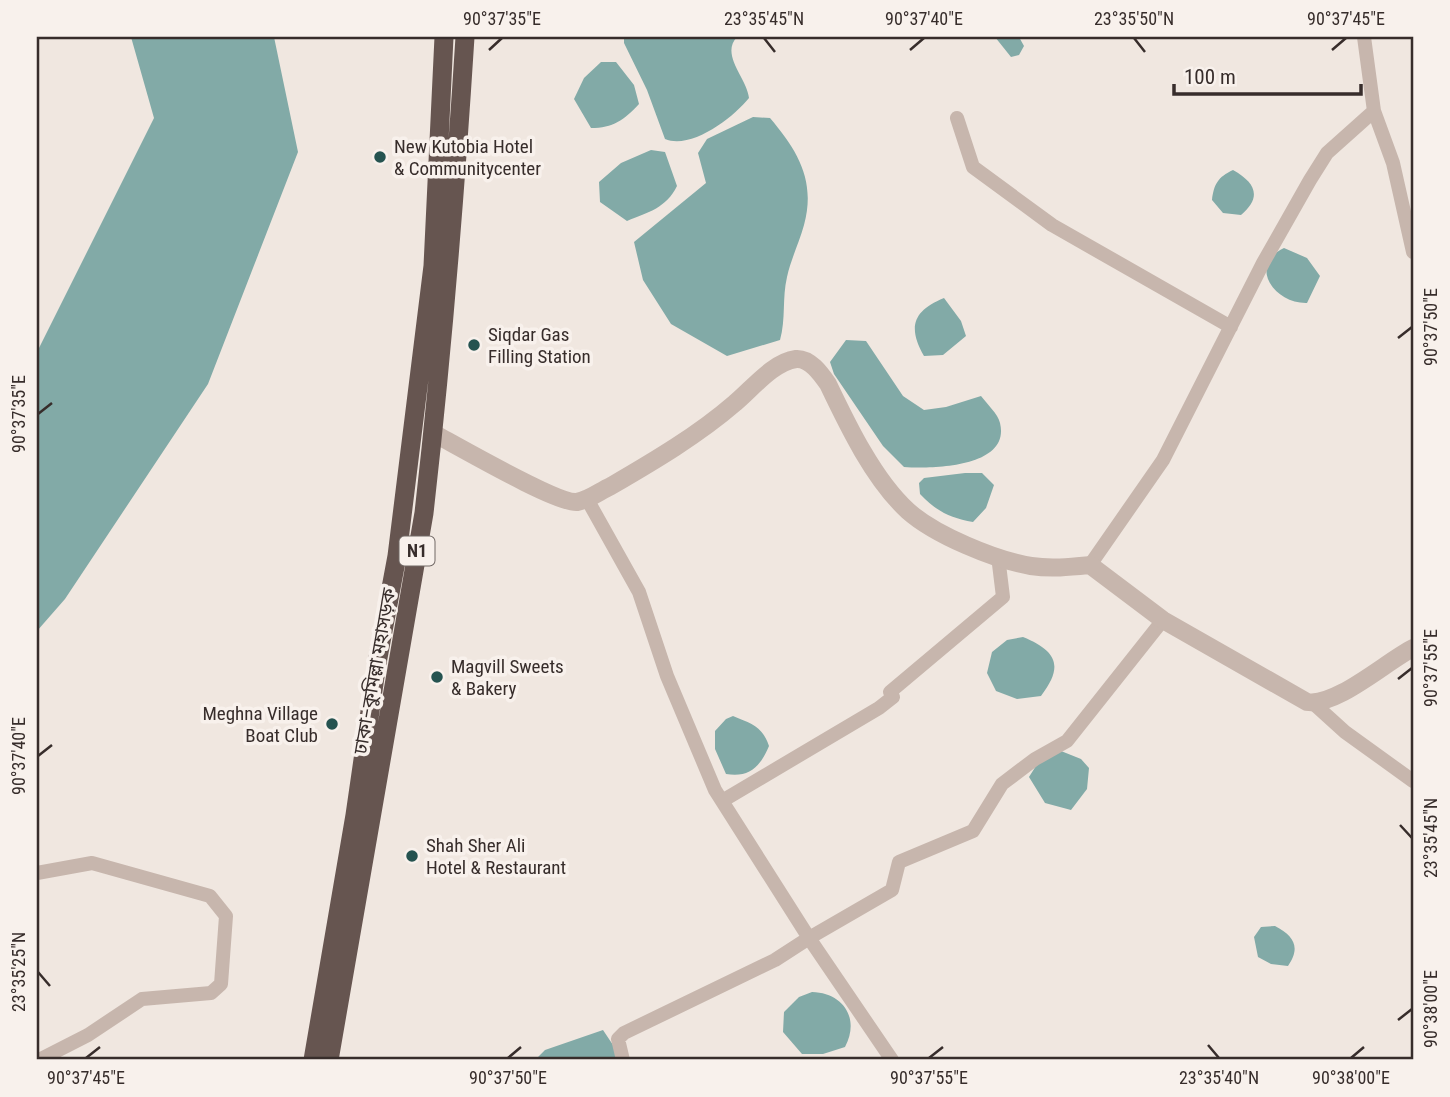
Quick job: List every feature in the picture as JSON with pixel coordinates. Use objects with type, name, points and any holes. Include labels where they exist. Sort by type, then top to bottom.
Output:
[{"type":"highway","name":"ঢাকা–কুমিল্লা মহাসড়ক","points":[[313,1060],[355,815],[377,663],[397,556],[433,266],[444,37]]},
{"type":"highway","name":"ঢাকা–কুমিল্লা মহাসড়ক","points":[[329,1060],[424,513],[457,166],[465,37]]},
{"type":"street","points":[[1364,37],[1374,111],[1393,163],[1413,252]]},
{"type":"street","points":[[1090,565],[1163,460],[1263,263],[1327,153],[1374,111]]},
{"type":"street","points":[[957,118],[973,167],[1052,225],[1231,327]]},
{"type":"street","points":[[433,433],[550,495],[568,502],[587,499],[637,471],[712,422],[776,368],[796,359],[806,360],[824,377],[878,476],[909,512],[963,544],[1029,566],[1056,568],[1090,565],[1163,620],[1295,696],[1313,703],[1345,732],[1413,781]]},
{"type":"street","points":[[587,499],[639,592],[667,676],[715,790],[808,937],[892,1060]]},
{"type":"street","points":[[722,801],[879,708],[893,697],[890,692],[1003,597],[998,556]]},
{"type":"street","points":[[623,1060],[618,1039],[624,1033],[775,960],[808,937],[892,890],[900,862],[973,831],[1002,784],[1035,759],[1067,741],[1163,620]]},
{"type":"street","points":[[1313,703],[1339,694],[1413,648]]},
{"type":"street","points":[[37,873],[92,863],[209,896],[226,916],[222,984],[211,993],[142,999],[88,1035],[39,1060]]},
{"type":"water","points":[[131,37],[274,37],[298,152],[208,384],[65,599],[37,631],[37,352],[154,118]]},
{"type":"water","points":[[624,37],[737,37],[731,51],[749,98],[722,123],[699,136],[687,140],[665,139],[647,90],[624,43]]},
{"type":"water","points":[[995,37],[1019,37],[1024,46],[1019,55],[1011,57]]},
{"type":"water","points":[[601,62],[616,62],[634,85],[639,104],[618,122],[591,128],[574,99],[584,78]]},
{"type":"water","points":[[753,117],[770,118],[789,142],[806,181],[807,209],[787,277],[780,340],[727,356],[671,324],[643,280],[634,242],[706,183],[698,153],[707,139]]},
{"type":"water","points":[[651,150],[665,152],[677,186],[662,204],[627,221],[600,202],[599,182],[621,163]]},
{"type":"water","points":[[1233,170],[1247,180],[1254,191],[1252,202],[1241,215],[1223,213],[1212,200],[1218,182]]},
{"type":"water","points":[[1284,248],[1307,258],[1320,276],[1307,303],[1295,302],[1285,297],[1270,283],[1267,264]]},
{"type":"water","points":[[944,298],[961,321],[966,336],[943,355],[924,356],[916,337],[916,321],[925,309]]},
{"type":"water","points":[[846,340],[866,341],[903,396],[924,410],[946,407],[981,396],[1000,423],[1000,438],[993,449],[966,463],[904,467],[883,446],[834,374],[830,362]]},
{"type":"water","points":[[982,473],[994,485],[986,508],[973,522],[944,513],[920,494],[919,483],[924,478]]},
{"type":"water","points":[[1023,637],[1050,654],[1054,668],[1053,676],[1041,696],[1017,699],[996,691],[987,673],[992,652],[1007,640]]},
{"type":"water","points":[[733,716],[760,730],[769,746],[758,765],[747,772],[734,775],[726,774],[715,749],[715,731],[726,719]]},
{"type":"water","points":[[1056,749],[1081,759],[1089,768],[1087,789],[1071,810],[1045,803],[1029,777],[1041,758]]},
{"type":"water","points":[[1275,926],[1294,943],[1294,953],[1288,966],[1271,964],[1258,957],[1254,937],[1261,927]]},
{"type":"water","points":[[812,992],[833,997],[846,1009],[851,1027],[845,1047],[823,1054],[802,1054],[783,1032],[784,1012],[799,997]]},
{"type":"water","points":[[603,1030],[615,1048],[619,1060],[535,1060],[545,1050]]},
{"type":"place","name":"New Kutobia Hotel & Communitycenter","points":[[380,157]]},
{"type":"place","name":"Siqdar Gas Filling Station","points":[[474,345]]},
{"type":"place","name":"Magvill Sweets & Bakery","points":[[437,677]]},
{"type":"place","name":"Meghna Village Boat Club","points":[[332,724]]},
{"type":"place","name":"Shah Sher Ali Hotel & Restaurant","points":[[412,856]]}]
